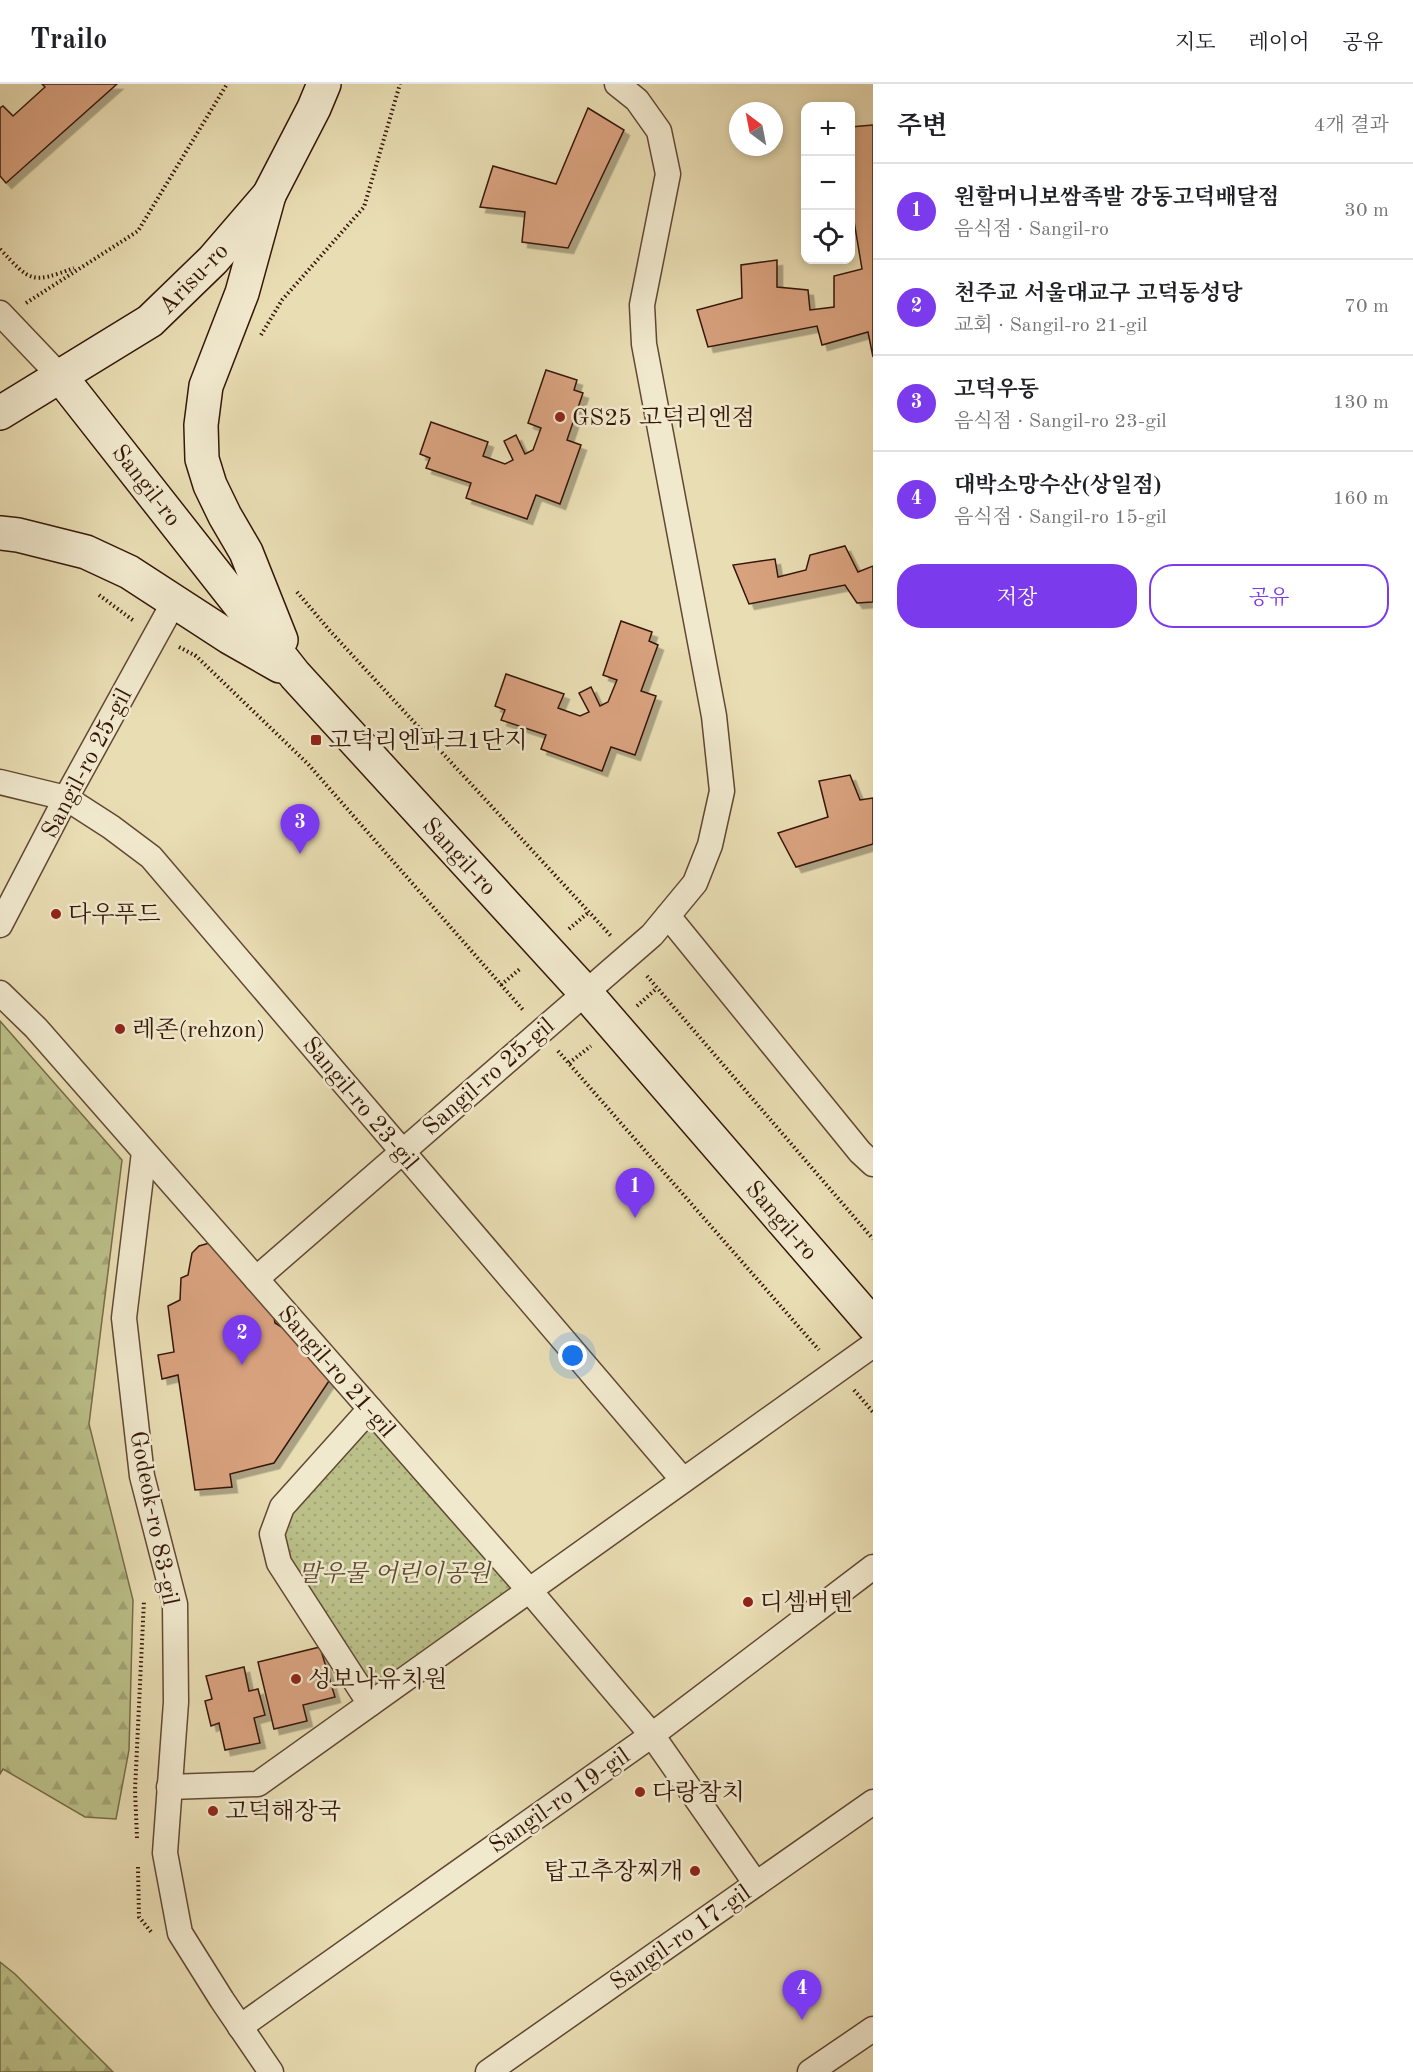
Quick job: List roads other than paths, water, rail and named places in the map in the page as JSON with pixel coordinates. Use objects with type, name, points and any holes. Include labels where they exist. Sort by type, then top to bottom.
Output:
[{"type":"main road","name":"Arisu-ro","points":[[0,413],[150,321],[213,260],[269,195],[324,84]]},
{"type":"main road","points":[[269,195],[242,293],[206,386],[201,425],[202,459],[210,484],[225,516],[246,552],[295,675]]},
{"type":"main road","name":"Sangil-ro","points":[[60,376],[295,675],[585,992],[873,1325]]},
{"type":"main road","points":[[0,533],[18,535],[86,552],[129,572],[295,675]]},
{"type":"street","name":"Sangil-ro 25-gil","points":[[256,1279],[652,935],[694,883],[710,845],[722,791],[714,716],[644,344],[642,305],[668,174],[659,131],[637,100],[617,84]]},
{"type":"street","points":[[2,315],[60,376]]},
{"type":"street","name":"Sangil-ro 25-gil","points":[[0,925],[66,798],[174,602]]},
{"type":"street","name":"Sangil-ro 23-gil","points":[[0,782],[66,798],[151,856],[683,1480]]},
{"type":"street","points":[[668,916],[860,1152],[873,1164]]},
{"type":"street","points":[[0,993],[36,1028],[144,1152]]},
{"type":"street","name":"Sangil-ro 21-gil","points":[[144,1152],[529,1590],[652,1735],[756,1884]]},
{"type":"street","name":"Godeok-ro 83-gil","points":[[144,1152],[124,1318],[142,1476],[175,1604],[176,1702],[165,1853],[180,1933],[271,2072]]},
{"type":"street","points":[[169,1787],[258,1784],[873,1345]]},
{"type":"street","points":[[370,1409],[282,1507],[272,1534],[279,1563],[370,1704]]},
{"type":"street","name":"Sangil-ro 19-gil","points":[[240,2027],[652,1735],[873,1567]]},
{"type":"street","name":"Sangil-ro 17-gil","points":[[495,2070],[873,1802]]},
{"type":"street","points":[[810,2072],[873,2029]]},
{"type":"place","name":"GS25 고덕리엔점","points":[[560,417]]},
{"type":"place","name":"고덕리엔파크1단지","points":[[316,740]]},
{"type":"place","name":"고덕우동","points":[[300,854]]},
{"type":"place","name":"다우푸드","points":[[56,914]]},
{"type":"place","name":"레존(rehzon)","points":[[120,1029]]},
{"type":"place","name":"원할머니보쌈족발 강동고덕배달점","points":[[635,1218]]},
{"type":"place","name":"천주교 서울대교구 고덕동성당","points":[[242,1365]]},
{"type":"place","name":"디셈버텐","points":[[748,1602]]},
{"type":"place","name":"성보나유치원","points":[[296,1679]]},
{"type":"place","name":"다랑참치","points":[[640,1792]]},
{"type":"place","name":"고덕해장국","points":[[213,1811]]},
{"type":"place","name":"탑고추장찌개","points":[[695,1871]]},
{"type":"place","name":"대박소망수산(상일점)","points":[[802,2020]]},
{"type":"park label","name":"말우물 어린이공원","points":[[394,1573]]}]
